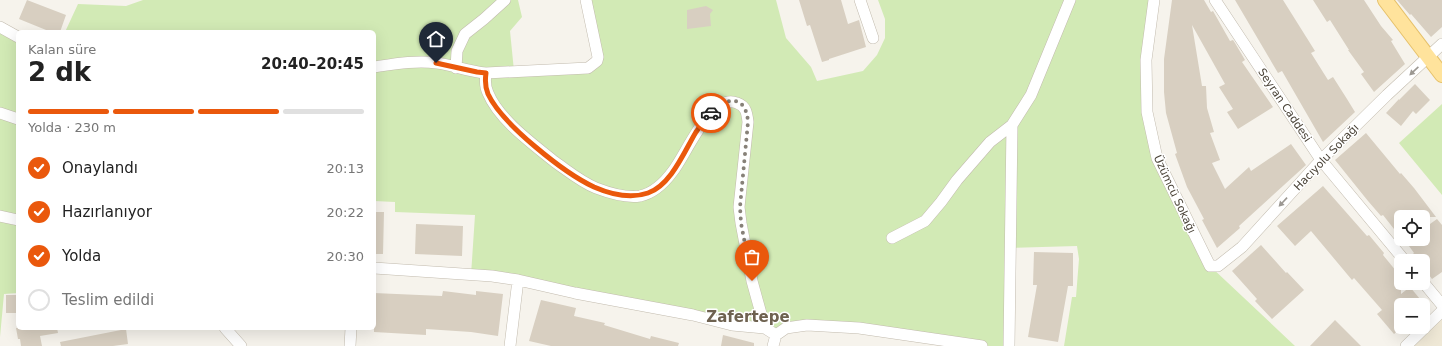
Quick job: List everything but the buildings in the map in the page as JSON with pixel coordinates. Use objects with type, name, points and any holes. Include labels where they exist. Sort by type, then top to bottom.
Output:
[{"type":"main road","points":[[1385,0],[1442,75]]},
{"type":"street","points":[[456,68],[457,51],[465,34],[505,0]]},
{"type":"street","points":[[376,67],[399,63],[421,62],[436,63],[486,73],[588,68],[593,66],[598,57],[586,0]]},
{"type":"street","points":[[860,0],[874,38]]},
{"type":"street","points":[[892,238],[925,221],[957,180],[990,142],[1012,125],[1030,95],[1070,0]]},
{"type":"street","name":"Üzümcü Sokağı","points":[[1154,0],[1146,60],[1147,112],[1150,127],[1157,158],[1210,266]]},
{"type":"street","name":"Seyran Caddesi","points":[[1215,0],[1321,160],[1399,254]]},
{"type":"street","points":[[0,27],[16,36]]},
{"type":"street","name":"Hacıyolu Sokağı","points":[[1210,266],[1218,266],[1242,247],[1321,160],[1387,95],[1442,44]]},
{"type":"street","points":[[486,73],[485,85],[488,95],[508,122],[523,137],[574,176],[595,188],[624,195],[639,196],[650,193],[661,185],[674,170],[696,132],[717,107],[724,102],[730,101],[738,103],[744,107],[747,113],[748,122],[740,194],[740,218],[752,281],[765,328]]},
{"type":"street","points":[[0,112],[16,118]]},
{"type":"street","points":[[1009,346],[1012,125]]},
{"type":"street","points":[[0,216],[16,220]]},
{"type":"street","points":[[376,268],[492,276],[518,280],[575,293],[693,315],[732,326],[765,328],[776,334]]},
{"type":"street","points":[[510,346],[518,280]]},
{"type":"street","points":[[1430,290],[1442,305]]},
{"type":"street","points":[[1406,346],[1442,311]]},
{"type":"street","points":[[773,346],[776,334],[786,328],[807,326],[859,328],[982,346]]},
{"type":"street","points":[[227,330],[241,346]]},
{"type":"street","points":[[350,346],[351,330]]},
{"type":"shaded area","points":[[1442,311],[1442,346],[1406,346],[1418,334],[1430,334],[1430,323]]},
{"type":"green space","points":[[143,0],[518,0],[522,17],[510,31],[514,71],[588,68],[597,61],[586,0],[776,0],[786,38],[811,67],[817,81],[863,71],[877,55],[885,38],[885,19],[878,0],[1154,0],[1146,60],[1157,158],[1210,266],[1295,346],[1064,346],[1072,297],[1076,297],[1079,259],[1077,246],[1010,248],[1009,346],[982,346],[807,325],[776,335],[471,275],[475,215],[395,212],[395,202],[376,201],[376,30],[66,30],[78,4],[126,6]]},
{"type":"green space","points":[[0,27],[16,36],[16,293],[4,294],[0,337]]},
{"type":"green space","points":[[1442,104],[1442,195],[1399,143]]},
{"type":"way so far","points":[[711,113],[724,102],[730,101],[738,103],[744,107],[747,113],[748,122],[745,160],[740,194],[740,207],[741,223],[752,281]]},
{"type":"district","name":"Zafertepe","points":[[748,317]]},
{"type":"route","points":[[436,63],[486,73],[485,85],[488,95],[508,122],[523,137],[574,176],[595,188],[612,193],[639,196],[650,193],[661,185],[674,170],[696,132],[711,113]]}]
